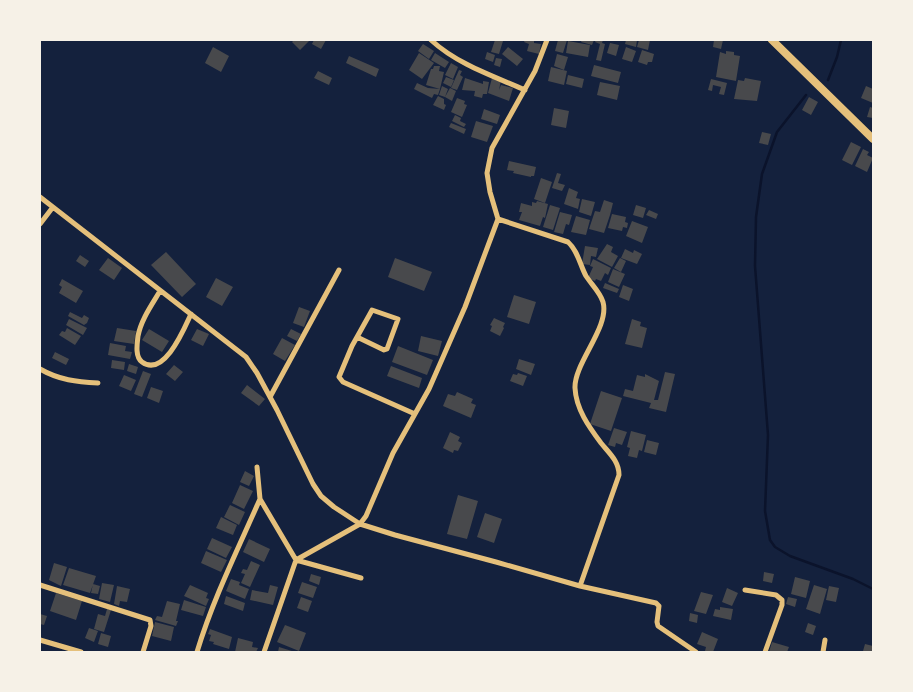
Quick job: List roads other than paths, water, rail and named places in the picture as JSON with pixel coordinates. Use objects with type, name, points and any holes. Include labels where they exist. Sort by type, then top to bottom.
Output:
[{"type":"main road","points":[[772,40],[873,139]]},
{"type":"street","points":[[431,40],[441,49],[462,62],[526,90]]},
{"type":"street","points":[[264,652],[296,560],[360,524],[366,516],[402,434],[429,389],[465,307],[498,219],[490,192],[487,173],[492,148],[526,90],[547,40]]},
{"type":"street","points":[[40,197],[246,357],[270,397],[313,484],[321,496],[334,507],[360,524],[395,535],[580,586],[656,602],[659,606],[658,626],[696,652]]},
{"type":"street","points":[[40,224],[53,207]]},
{"type":"street","points":[[498,219],[568,242],[603,303],[603,314],[579,371],[575,389],[584,418],[616,462],[619,475],[580,586]]},
{"type":"street","points":[[270,397],[339,270]]},
{"type":"street","points":[[160,292],[144,318],[138,336],[137,352],[138,358],[142,362],[153,366],[168,356],[191,314]]},
{"type":"street","points":[[357,337],[386,350],[398,319],[373,310],[357,337],[339,377],[341,380],[415,414]]},
{"type":"street","points":[[40,369],[60,378],[76,382],[98,383]]},
{"type":"street","points":[[256,467],[260,499],[296,560],[361,578]]},
{"type":"street","points":[[197,652],[203,630],[217,596],[260,499]]},
{"type":"street","points":[[40,585],[150,620],[151,626],[143,652]]},
{"type":"street","points":[[745,590],[776,595],[782,600],[782,605],[765,652]]},
{"type":"street","points":[[40,640],[81,652]]},
{"type":"street","points":[[823,652],[825,640]]},
{"type":"waterway","points":[[828,80],[841,40]]},
{"type":"waterway","points":[[806,95],[777,132],[762,174],[756,217],[755,266],[768,435],[765,511],[770,540],[775,547],[790,556],[853,579],[873,589]]}]
